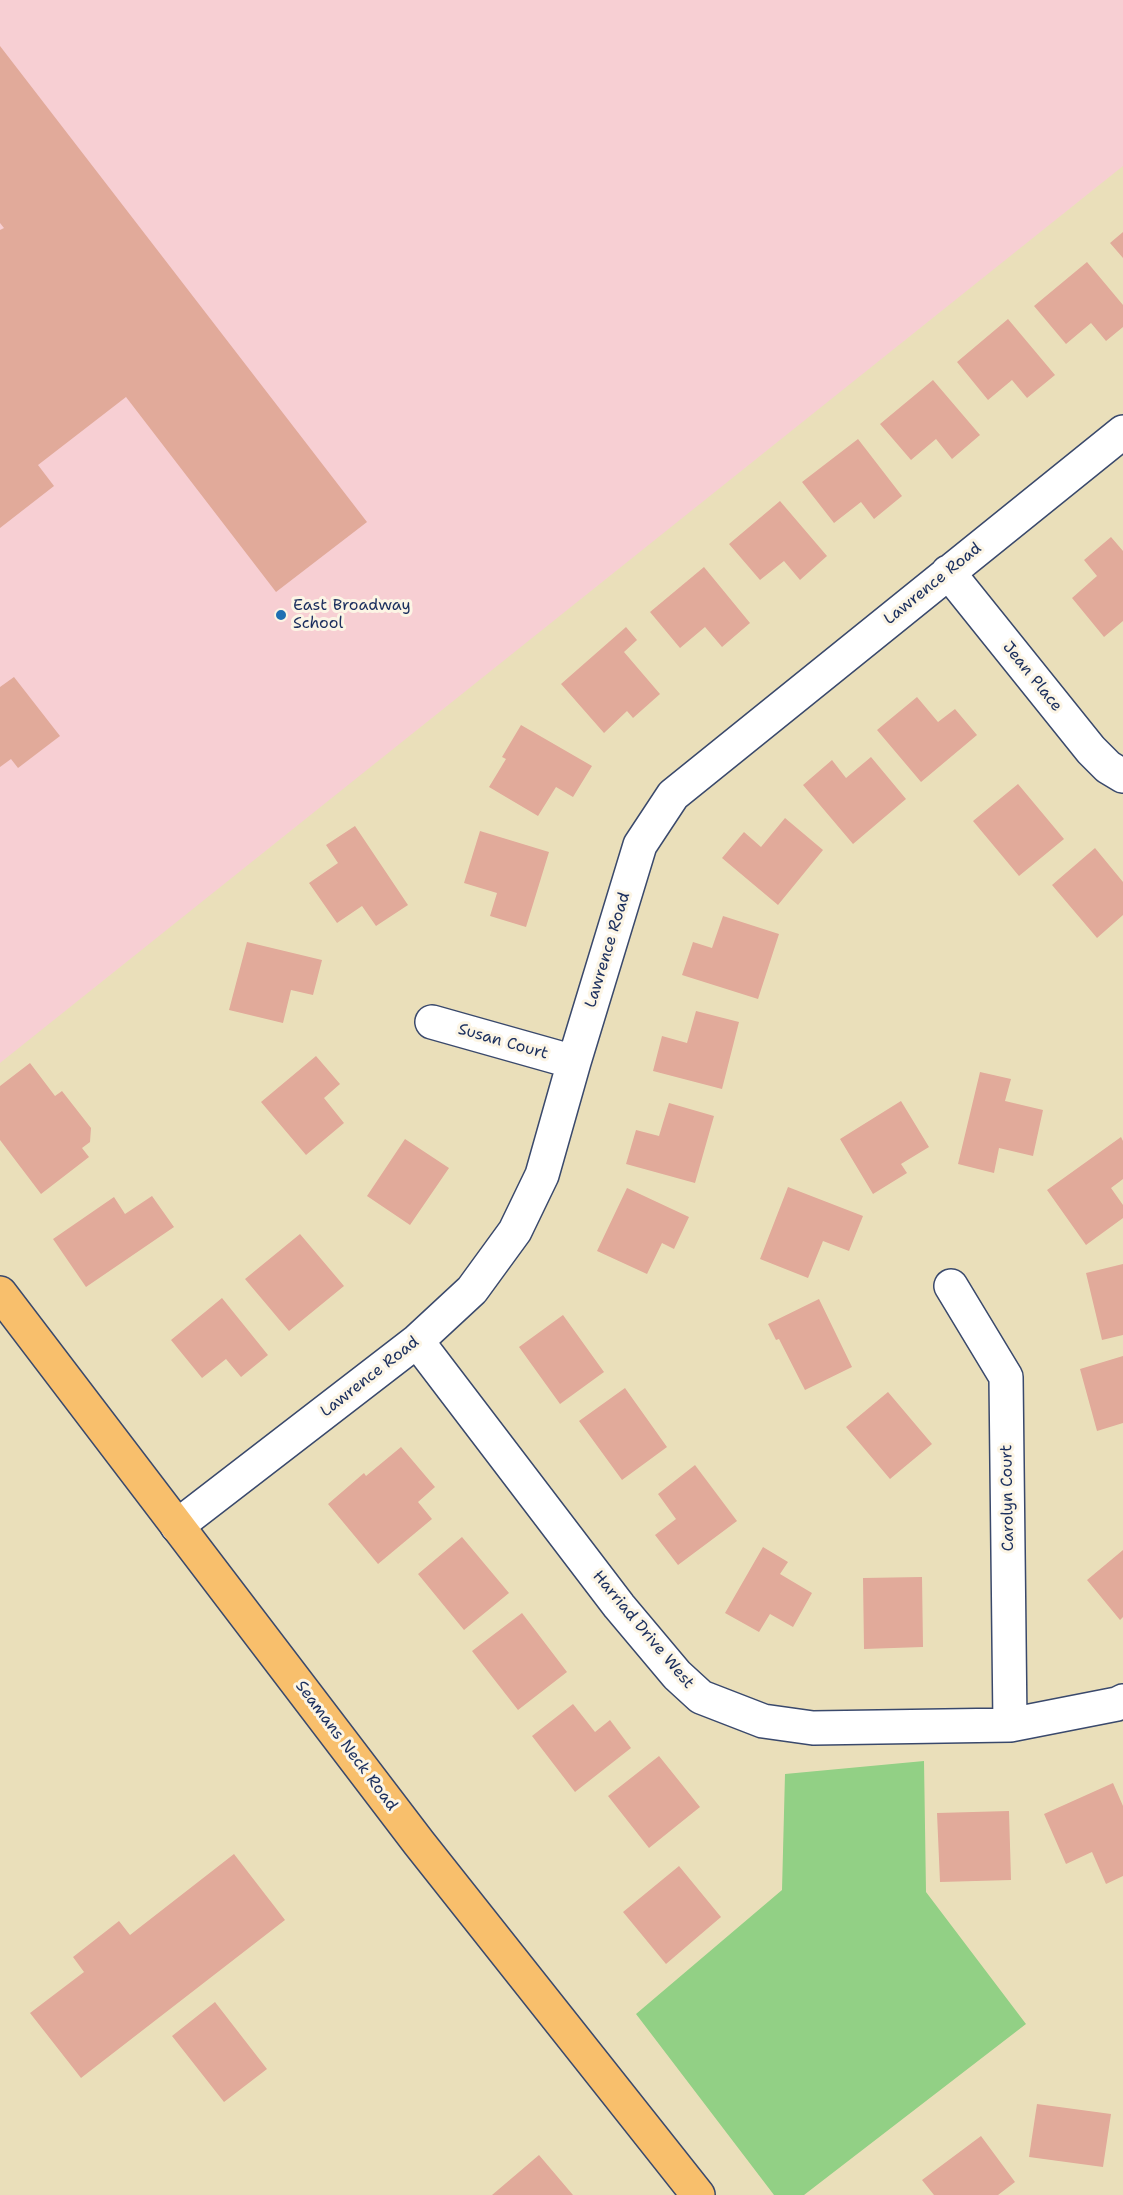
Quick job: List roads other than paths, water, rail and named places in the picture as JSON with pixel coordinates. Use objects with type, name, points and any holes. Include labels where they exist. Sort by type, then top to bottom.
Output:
[{"type":"main road","name":"Seamans Neck Road","points":[[0,1293],[419,1843],[698,2195]]},
{"type":"street","name":"Lawrence Road","points":[[177,1526],[417,1341],[472,1290],[515,1231],[542,1175],[640,845],[673,795],[1123,432]]},
{"type":"street","name":"Jean Place","points":[[948,572],[1091,750],[1108,767],[1123,776]]},
{"type":"street","name":"Susan Court","points":[[432,1022],[574,1062]]},
{"type":"street","name":"Carolyn Court","points":[[951,1286],[1006,1377],[1010,1725]]},
{"type":"street","name":"Harriad Drive West","points":[[417,1341],[619,1606],[677,1675],[701,1697],[763,1721],[813,1728],[1010,1725],[1123,1701]]},
{"type":"place","name":"East Broadway School","points":[[281,615]]}]
